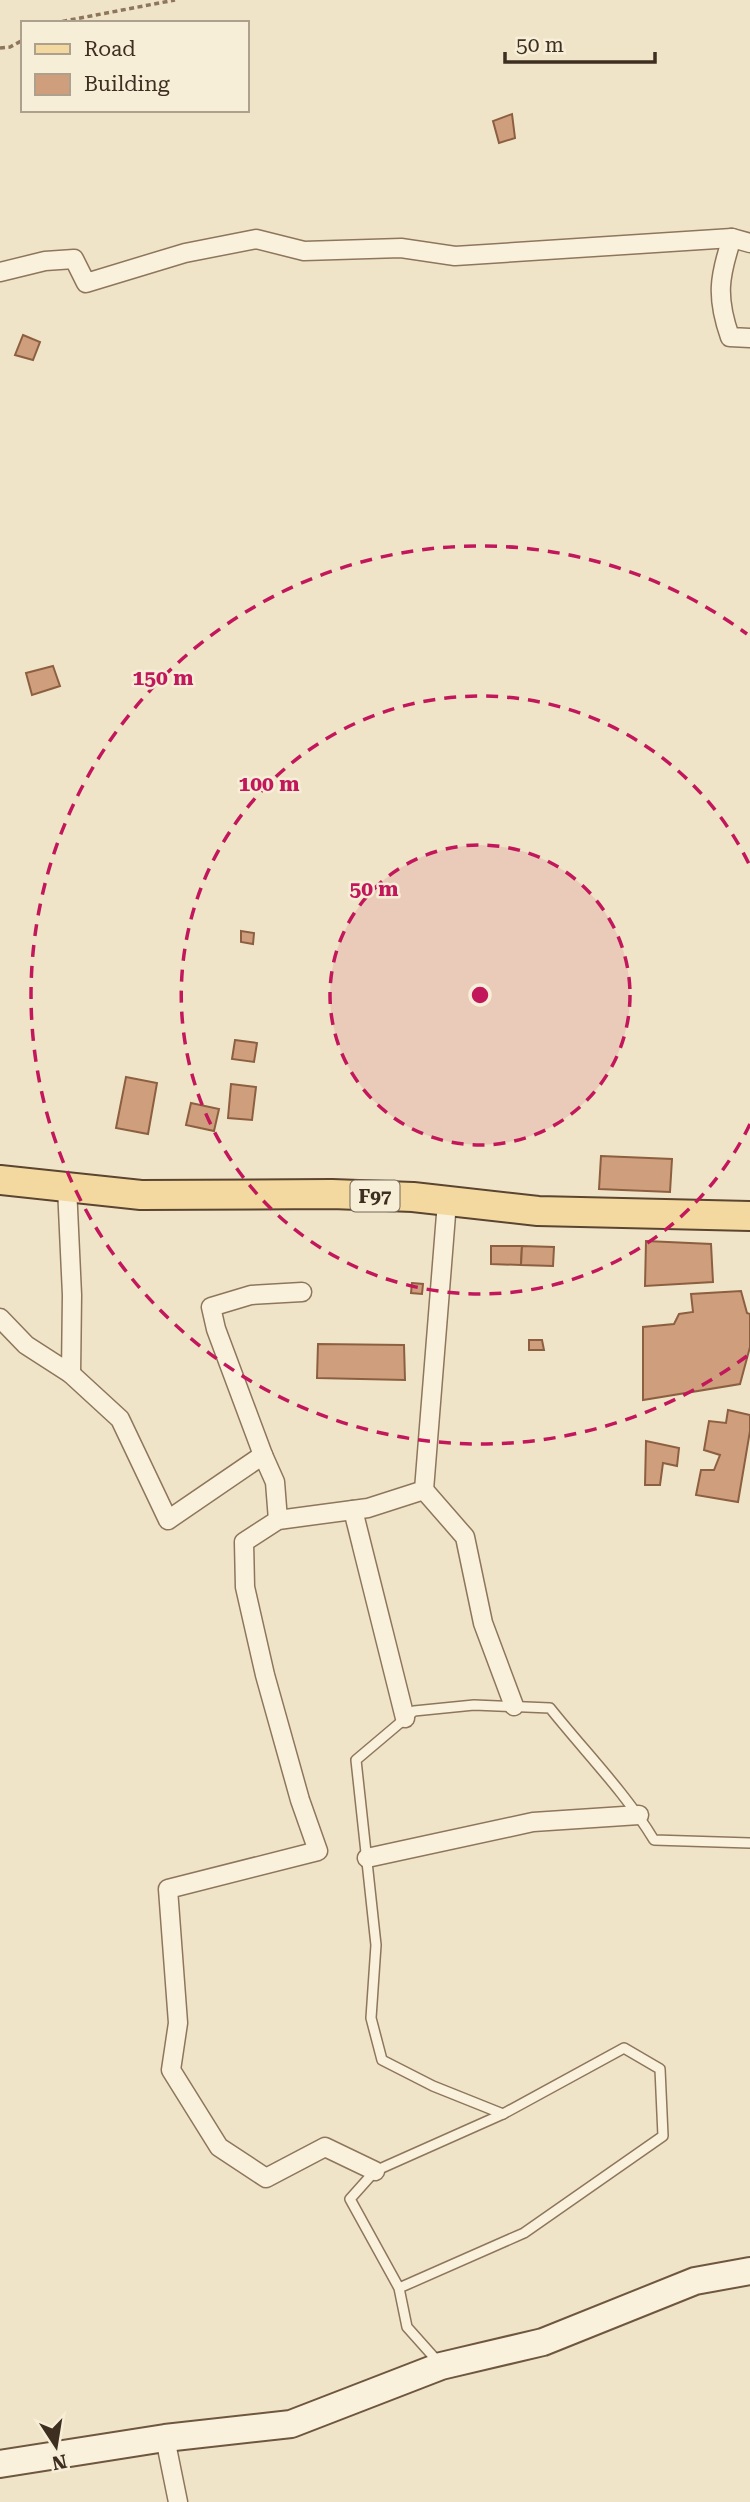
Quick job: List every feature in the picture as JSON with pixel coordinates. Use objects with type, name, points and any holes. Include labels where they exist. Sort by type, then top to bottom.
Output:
[{"type":"main road","name":"F97","points":[[0,1180],[141,1195],[332,1194],[413,1197],[538,1211],[750,1216]]},
{"type":"main road","points":[[0,2464],[165,2438],[291,2424],[441,2366],[543,2342],[695,2281],[750,2271]]},
{"type":"street","points":[[0,272],[45,261],[74,260],[86,283],[185,253],[256,239],[304,251],[401,248],[455,256],[732,238],[750,243]]},
{"type":"street","points":[[732,238],[721,272],[721,311],[730,337],[750,338]]},
{"type":"street","points":[[67,1187],[72,1295],[71,1374]]},
{"type":"street","points":[[447,1202],[424,1490],[465,1537],[483,1623],[514,1706]]},
{"type":"street","points":[[278,1520],[275,1482],[216,1329],[211,1307],[251,1294],[302,1292]]},
{"type":"street","points":[[0,1318],[26,1345],[71,1374],[120,1419],[168,1520],[263,1455]]},
{"type":"street","points":[[375,2171],[326,2147],[266,2178],[219,2147],[170,2070],[177,2024],[168,1889],[318,1852],[300,1800],[272,1700],[244,1587],[244,1542],[278,1520],[368,1508],[424,1490]]},
{"type":"street","points":[[353,1510],[405,1718]]},
{"type":"street","points":[[367,1858],[533,1822],[639,1815]]},
{"type":"street","points":[[165,2438],[178,2502]]},
{"type":"lane","points":[[503,2114],[433,2086],[383,2060],[371,2018],[376,1945],[356,1760],[414,1711],[474,1705],[550,1707],[639,1815],[654,1840],[750,1843]]},
{"type":"lane","points":[[399,2288],[524,2233],[663,2136],[660,2068],[624,2048],[503,2114],[375,2171],[351,2199],[399,2288],[407,2326],[441,2366]]},
{"type":"path","points":[[65,21],[175,0]]},
{"type":"path","points":[[0,48],[10,47],[21,41]]},
{"type":"building","points":[[512,114],[515,138],[499,143],[493,121]]},
{"type":"building","points":[[23,335],[40,342],[33,360],[15,355]]},
{"type":"building","points":[[53,666],[60,686],[32,695],[26,673]]},
{"type":"building","points":[[241,931],[254,933],[253,944],[241,942]]},
{"type":"building","points":[[235,1040],[257,1043],[254,1062],[232,1059]]},
{"type":"building","points":[[126,1077],[157,1083],[148,1134],[116,1128]]},
{"type":"building","points":[[231,1084],[256,1087],[252,1120],[228,1118]]},
{"type":"building","points":[[191,1103],[219,1109],[214,1131],[186,1125]]},
{"type":"building","points":[[601,1156],[672,1159],[670,1192],[599,1189]]},
{"type":"building","points":[[646,1241],[711,1244],[713,1282],[645,1286]]},
{"type":"building","points":[[491,1246],[522,1246],[521,1265],[491,1264]]},
{"type":"building","points":[[522,1246],[554,1247],[553,1266],[521,1265]]},
{"type":"building","points":[[412,1283],[423,1284],[422,1294],[411,1293]]},
{"type":"building","points":[[741,1291],[747,1313],[750,1314],[750,1347],[740,1384],[643,1400],[643,1327],[674,1324],[679,1314],[693,1312],[691,1294]]},
{"type":"building","points":[[529,1340],[542,1340],[544,1350],[529,1350]]},
{"type":"building","points":[[318,1344],[404,1345],[405,1380],[317,1378]]},
{"type":"building","points":[[728,1410],[750,1415],[750,1431],[738,1502],[696,1495],[701,1470],[714,1470],[720,1455],[704,1450],[709,1421],[726,1423]]},
{"type":"building","points":[[646,1441],[679,1448],[677,1466],[663,1463],[660,1485],[645,1485]]}]
